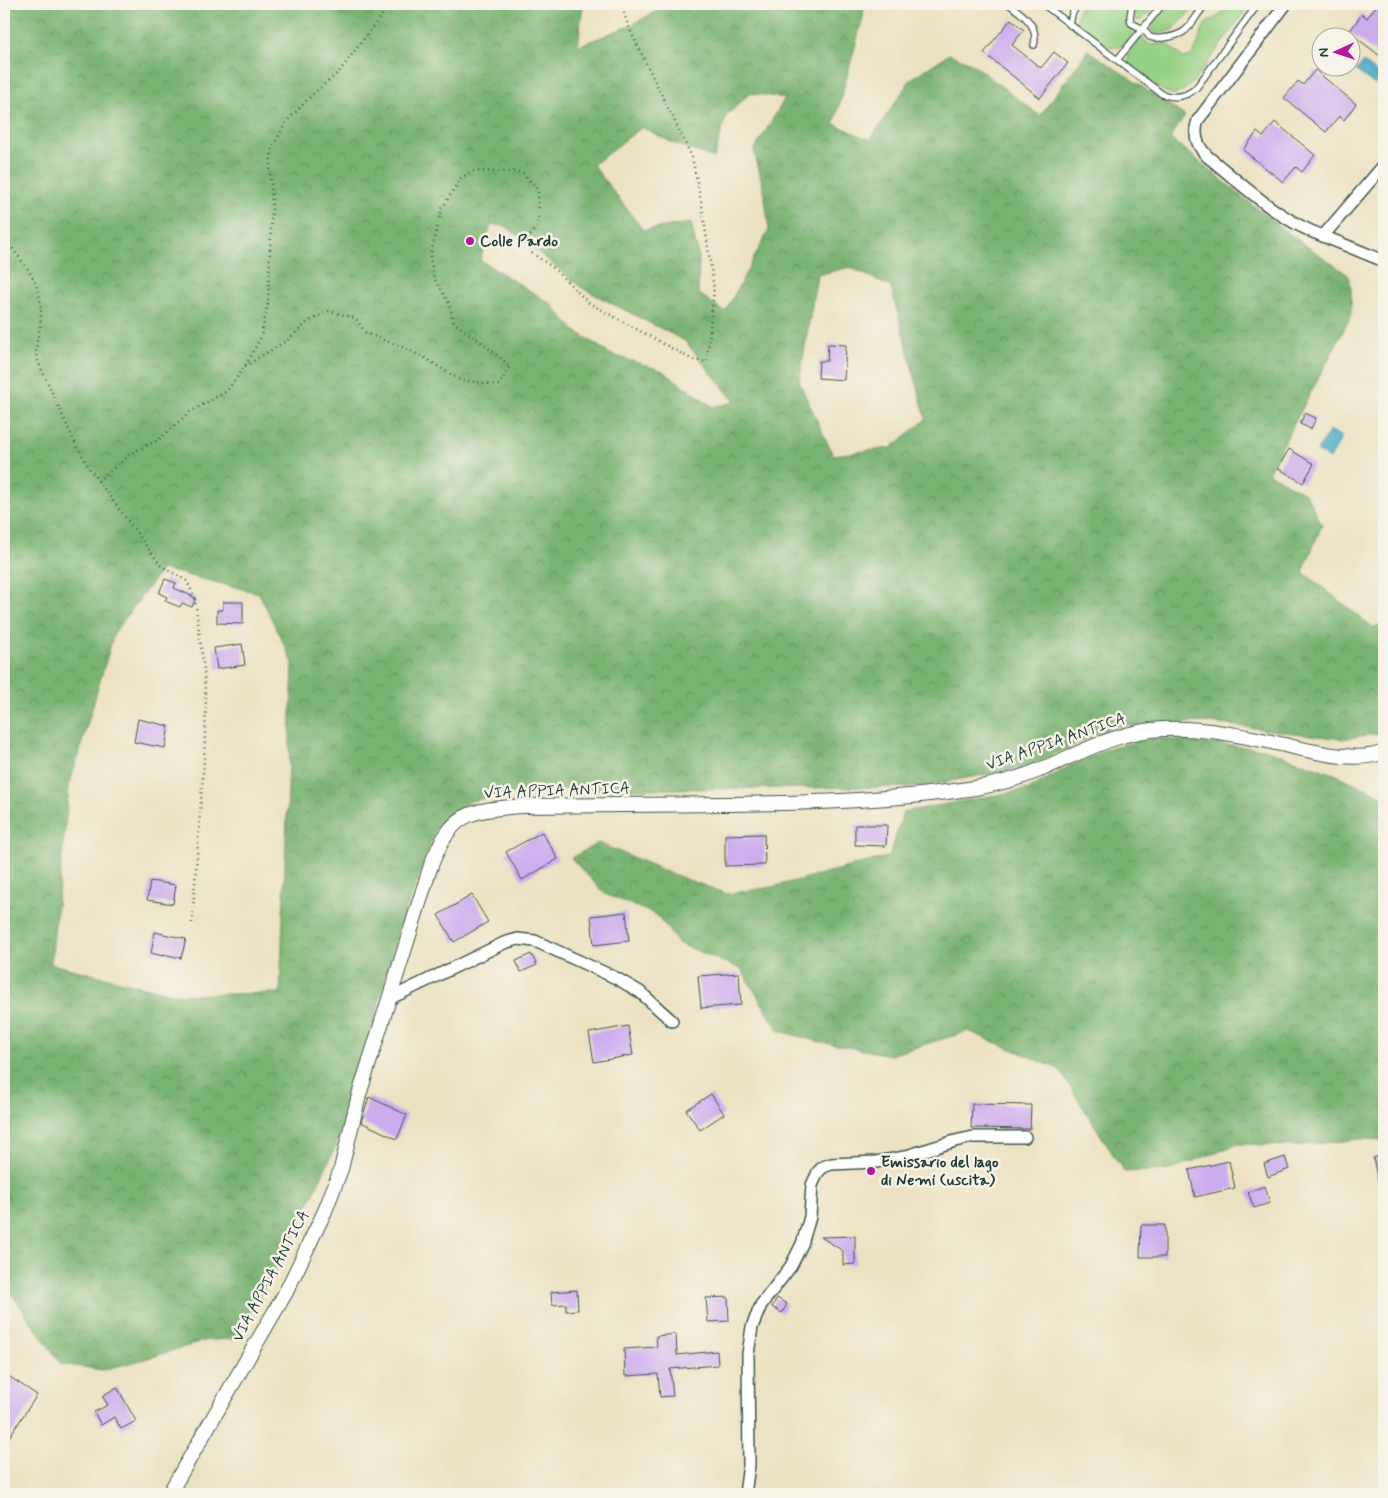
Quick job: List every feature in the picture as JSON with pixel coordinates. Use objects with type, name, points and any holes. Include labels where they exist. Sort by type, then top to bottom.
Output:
[{"type":"street","points":[[1286,4],[1198,120],[1196,134],[1201,150],[1282,215],[1302,228],[1384,261]]},
{"type":"street","points":[[1323,236],[1384,165]]},
{"type":"street","name":"VIA APPIA ANTICA","points":[[170,1494],[290,1285],[326,1211],[337,1181],[355,1106],[427,877],[439,846],[452,828],[463,818],[475,812],[522,806],[825,802],[880,799],[944,792],[990,785],[1019,777],[1104,741],[1132,733],[1160,729],[1216,732],[1342,756],[1365,757],[1384,752]]},
{"type":"street","points":[[389,999],[504,943],[521,939],[538,942],[626,983],[672,1021]]},
{"type":"street","points":[[745,1494],[749,1465],[748,1354],[752,1327],[762,1305],[790,1266],[802,1244],[810,1217],[812,1185],[818,1172],[823,1167],[831,1164],[876,1162],[900,1158],[973,1137],[1025,1137]]},
{"type":"lane","points":[[1009,4],[1027,19],[1036,37],[1034,45]]},
{"type":"lane","points":[[1043,4],[1162,94],[1172,97],[1182,97],[1192,92],[1258,4]]},
{"type":"lane","points":[[1070,25],[1072,14],[1078,4]]},
{"type":"lane","points":[[1132,4],[1131,23],[1153,38],[1176,36],[1190,28],[1206,4]]},
{"type":"lane","points":[[1117,60],[1163,4]]},
{"type":"path","points":[[98,481],[135,451],[158,440],[190,412],[227,391],[245,366],[261,337],[268,303],[272,203],[270,164],[273,146],[287,121],[313,94],[339,72],[390,4]]},
{"type":"path","points":[[245,366],[289,339],[308,322],[328,311],[355,318],[366,333],[423,357],[460,380],[499,385],[510,366],[480,341],[454,323],[449,303],[434,278],[430,256],[442,209],[460,179],[472,171],[522,172],[538,190],[539,220],[527,242],[532,253],[552,267],[589,303],[693,360],[707,362],[714,289],[692,157],[630,30],[624,14],[623,4]]},
{"type":"path","points":[[4,236],[15,253],[29,268],[38,286],[42,306],[36,346],[38,359],[74,440],[89,468],[161,566],[187,581],[192,589],[196,604],[204,670],[206,708],[192,922]]},
{"type":"green space","points":[[4,4],[583,4],[578,46],[632,25],[669,4],[864,4],[863,17],[834,124],[870,140],[911,79],[949,54],[971,63],[1040,116],[1088,50],[1185,116],[1170,138],[1281,228],[1348,275],[1351,288],[1351,316],[1268,473],[1306,494],[1322,525],[1303,572],[1374,628],[1384,625],[1384,730],[1378,733],[1343,739],[1204,722],[1113,726],[1030,766],[919,787],[530,790],[469,801],[437,825],[393,948],[349,1118],[296,1231],[235,1339],[207,1340],[103,1370],[61,1364],[4,1283]],"holes":[[[750,93],[785,98],[754,151],[764,190],[769,230],[725,312],[698,293],[699,258],[691,223],[643,230],[593,165],[642,127],[673,143],[714,158],[726,116]],[[491,225],[506,226],[582,288],[685,341],[735,402],[713,407],[663,371],[610,354],[573,329],[550,303],[480,260]],[[850,267],[891,287],[926,419],[891,448],[833,455],[799,382],[817,275]],[[162,569],[259,593],[293,663],[280,993],[176,995],[51,964],[69,787],[114,633]]]},
{"type":"green space","points":[[1081,4],[1127,4],[1126,24],[1134,31],[1120,47],[1105,46],[1079,27],[1076,21]]},
{"type":"green space","points":[[1134,4],[1157,4],[1139,21],[1134,19]]},
{"type":"green space","points":[[1169,4],[1193,4],[1194,7],[1173,30],[1154,34],[1151,29],[1154,22]]},
{"type":"green space","points":[[1224,4],[1251,4],[1193,82],[1181,92],[1176,94],[1168,93],[1142,76],[1128,63],[1128,53],[1142,36],[1147,43],[1156,45],[1167,43],[1183,58],[1189,57],[1197,46],[1205,25],[1220,15],[1225,8]]},
{"type":"green space","points":[[1156,738],[1264,749],[1337,775],[1384,797],[1384,1140],[1360,1139],[1294,1146],[1238,1144],[1169,1170],[1124,1172],[1059,1069],[968,1031],[891,1055],[820,1042],[779,1031],[741,969],[678,943],[657,915],[605,894],[571,858],[598,843],[727,894],[772,887],[890,856],[903,812],[1029,789],[1068,767],[1112,747]]},
{"type":"water","points":[[1363,62],[1381,76],[1375,85],[1360,74],[1360,66]]},
{"type":"water","points":[[1330,430],[1342,437],[1330,459],[1317,451]]},
{"type":"building","points":[[1378,4],[1384,4],[1384,59],[1360,40],[1360,28],[1352,28],[1362,14],[1367,18]]},
{"type":"building","points":[[1011,19],[1024,30],[1012,45],[1041,68],[1054,52],[1068,63],[1040,98],[984,53]]},
{"type":"building","points":[[1310,76],[1310,78],[1325,78],[1356,104],[1344,120],[1339,116],[1326,132],[1284,98],[1298,81],[1303,85]]},
{"type":"building","points":[[1275,122],[1315,155],[1302,172],[1296,167],[1283,182],[1243,150],[1257,132],[1263,137]]},
{"type":"building","points":[[828,344],[846,345],[844,380],[818,378],[819,361],[827,361]]},
{"type":"building","points":[[1305,413],[1316,418],[1311,429],[1300,424]]},
{"type":"building","points":[[1289,449],[1314,464],[1303,483],[1278,468]]},
{"type":"building","points":[[165,579],[176,583],[174,588],[196,598],[192,607],[182,603],[180,607],[165,601],[167,597],[159,593]]},
{"type":"building","points":[[223,602],[243,602],[243,624],[217,623],[217,610],[223,610]]},
{"type":"building","points":[[242,644],[245,665],[217,669],[214,648]]},
{"type":"building","points":[[138,719],[169,726],[165,748],[134,742]]},
{"type":"building","points":[[855,825],[887,825],[886,846],[855,845]]},
{"type":"building","points":[[542,832],[558,859],[522,880],[506,852]]},
{"type":"building","points":[[764,834],[765,865],[725,866],[725,835]]},
{"type":"building","points":[[150,881],[176,885],[173,904],[147,900]]},
{"type":"building","points":[[472,895],[488,922],[454,942],[438,915]]},
{"type":"building","points":[[626,912],[629,941],[594,945],[591,916]]},
{"type":"building","points":[[155,932],[186,939],[181,958],[151,953]]},
{"type":"building","points":[[531,954],[537,965],[521,972],[516,961]]},
{"type":"building","points":[[739,973],[741,1005],[701,1008],[698,976]]},
{"type":"building","points":[[628,1026],[633,1055],[594,1062],[589,1033]]},
{"type":"building","points":[[711,1094],[724,1114],[700,1130],[686,1110]]},
{"type":"building","points":[[369,1097],[407,1115],[397,1139],[361,1122]]},
{"type":"building","points":[[972,1104],[1031,1105],[1030,1129],[971,1128]]},
{"type":"building","points":[[1384,1154],[1384,1187],[1380,1188],[1373,1158]]},
{"type":"building","points":[[1285,1157],[1289,1169],[1268,1177],[1264,1164]]},
{"type":"building","points":[[1229,1161],[1235,1188],[1195,1197],[1189,1170]]},
{"type":"building","points":[[1265,1186],[1270,1203],[1254,1208],[1248,1192]]},
{"type":"building","points":[[1141,1225],[1165,1225],[1165,1257],[1140,1257]]},
{"type":"building","points":[[855,1236],[855,1264],[843,1265],[843,1251],[821,1237]]},
{"type":"building","points":[[577,1290],[578,1310],[566,1311],[566,1304],[552,1305],[551,1292]]},
{"type":"building","points":[[728,1297],[729,1321],[708,1322],[706,1298]]},
{"type":"building","points":[[777,1298],[787,1304],[782,1313],[772,1307]]},
{"type":"building","points":[[676,1334],[677,1355],[717,1351],[718,1365],[670,1369],[673,1396],[660,1397],[658,1374],[625,1376],[624,1349],[657,1347],[656,1336]]},
{"type":"building","points":[[4,1373],[37,1395],[4,1445]]},
{"type":"building","points":[[117,1387],[136,1421],[121,1429],[114,1417],[101,1425],[94,1412],[108,1405],[102,1396]]},
{"type":"place","name":"Colle Pardo","points":[[470,241]]},
{"type":"place","name":"Emissario del lago di Nemi (uscita)","points":[[871,1171]]}]
